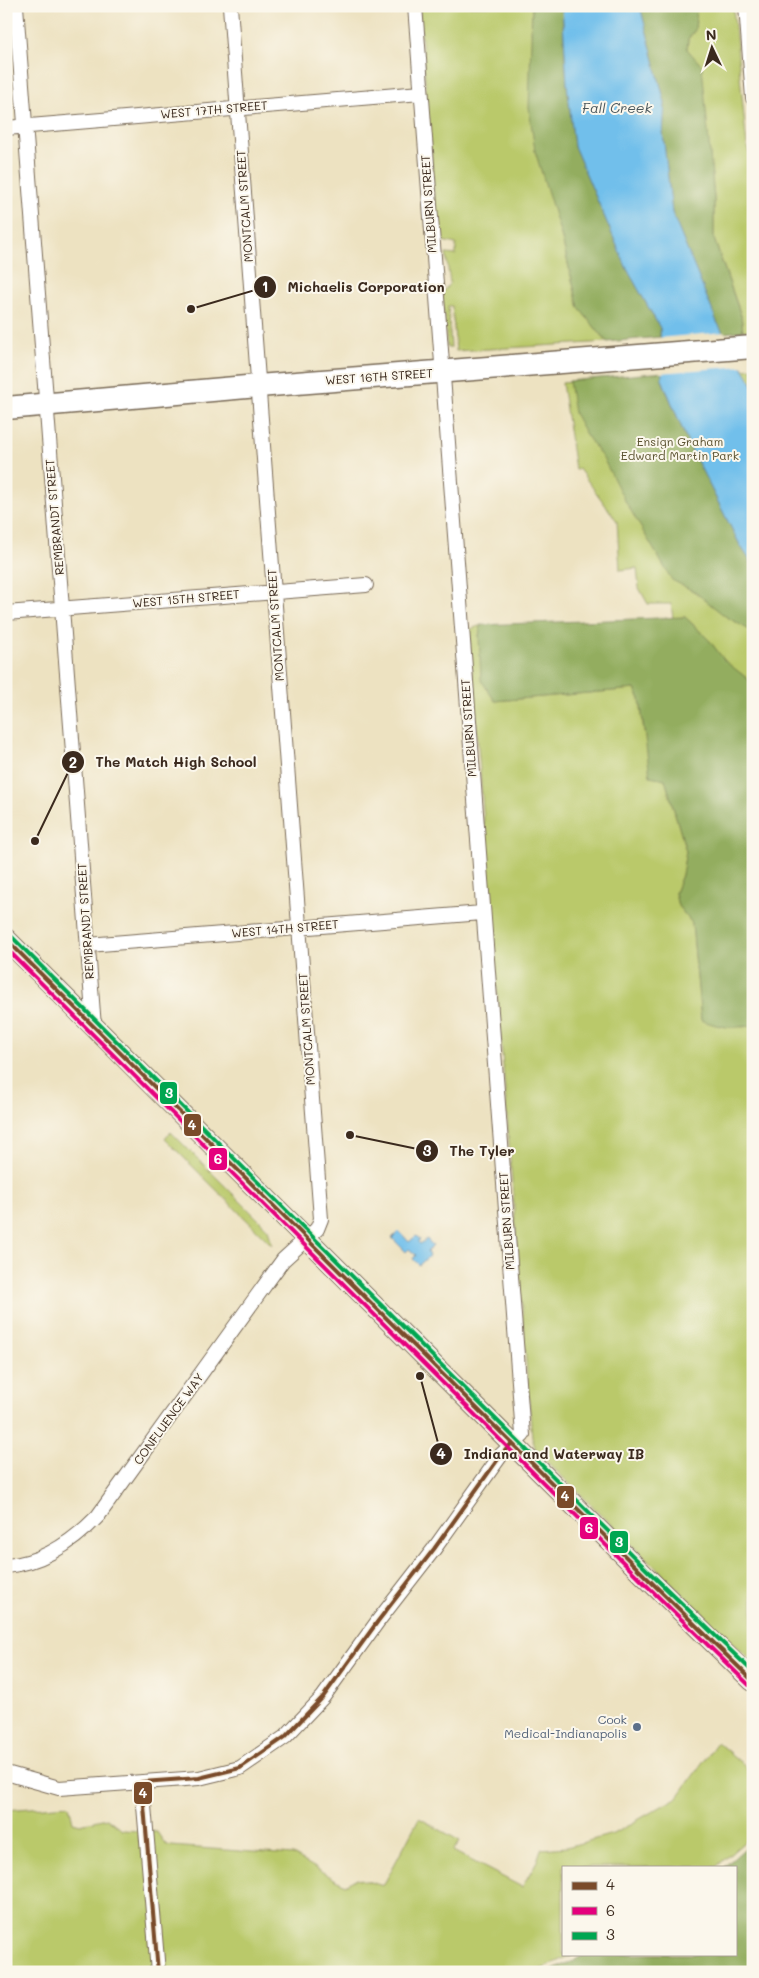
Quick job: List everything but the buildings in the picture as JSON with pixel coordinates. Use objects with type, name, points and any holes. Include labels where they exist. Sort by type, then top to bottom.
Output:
[{"type":"main road","name":"WEST 16TH STREET","points":[[6,408],[753,347]]},
{"type":"main road","points":[[6,940],[753,1681]]},
{"type":"street","name":"REMBRANDT STREET","points":[[16,6],[94,1028]]},
{"type":"street","name":"MONTCALM STREET","points":[[230,6],[321,1219],[317,1230],[307,1239]]},
{"type":"street","name":"MILBURN STREET","points":[[415,6],[482,913],[523,1435],[512,1443]]},
{"type":"street","points":[[746,6],[753,98]]},
{"type":"street","name":"WEST 17TH STREET","points":[[6,128],[421,93]]},
{"type":"street","name":"WEST 15TH STREET","points":[[6,613],[366,585]]},
{"type":"street","name":"WEST 14TH STREET","points":[[88,945],[482,913]]},
{"type":"street","name":"CONFLUENCE WAY","points":[[6,1566],[28,1561],[56,1550],[76,1537],[98,1516],[283,1260],[307,1239]]},
{"type":"street","points":[[6,1773],[59,1788],[199,1778],[240,1768],[286,1737],[323,1697],[378,1621],[434,1549],[501,1455],[512,1443]]},
{"type":"street","points":[[142,1782],[158,1972]]},
{"type":"green space","points":[[419,6],[532,6],[531,30],[561,235],[579,308],[607,342],[456,351],[452,306],[448,306],[451,348],[447,348],[442,293],[450,283],[446,254],[456,255],[456,244],[438,240]]},
{"type":"green space","points":[[532,6],[562,6],[567,84],[574,146],[627,269],[660,328],[660,337],[607,342],[579,308],[561,235],[535,151],[529,108]]},
{"type":"green space","points":[[640,6],[697,6],[695,30],[688,39],[687,49],[702,66],[714,198],[714,239],[741,316],[743,331],[723,333],[672,213],[663,134],[665,103]]},
{"type":"green space","points":[[697,6],[733,6],[747,147],[753,164],[753,330],[743,331],[741,315],[714,239],[714,198],[708,140],[687,49],[688,39],[695,30]]},
{"type":"green space","name":"Ensign Graham Edward Martin Park","points":[[753,368],[753,685],[725,662],[709,640],[685,617],[673,618],[671,604],[648,604],[639,588],[637,568],[620,570],[617,521],[579,469],[575,469],[562,383]]},
{"type":"green space","name":"Ensign Graham Edward Martin Park","points":[[663,372],[662,380],[688,443],[740,545],[753,565],[753,632],[725,616],[695,592],[672,580],[624,499],[604,460],[574,413],[569,381]]},
{"type":"green space","points":[[685,617],[709,640],[725,661],[753,685],[753,1025],[726,1027],[701,1020],[692,923],[678,906],[675,893],[682,875],[686,851],[665,779],[650,776],[640,699],[635,689],[495,701],[481,680],[479,636],[481,625]]},
{"type":"green space","points":[[481,625],[479,636],[495,701],[635,689],[640,699],[644,732],[665,779],[686,851],[682,875],[675,893],[678,906],[692,923],[701,1019],[743,1027],[753,1025],[753,1662],[543,1458],[536,1450],[532,1438],[469,630]]},
{"type":"green space","points":[[171,1132],[268,1229],[272,1245],[165,1139]]},
{"type":"green space","points":[[717,1742],[753,1773],[753,1834],[717,1866],[562,1866],[562,1956],[570,1956],[535,1972],[6,1972],[6,1810],[69,1805],[73,1822],[80,1824],[107,1818],[122,1830],[157,1832],[165,1844],[171,1846],[293,1855],[345,1885],[357,1878],[383,1886],[419,1818],[460,1841],[453,1851],[522,1887],[537,1861],[541,1849],[567,1847],[613,1834],[678,1797]]},
{"type":"green space","points":[[753,1841],[753,1969],[748,1972],[549,1972],[583,1956],[736,1956],[736,1866],[725,1866]]},
{"type":"water","name":"Fall Creek","points":[[562,6],[640,6],[665,103],[663,134],[672,213],[717,322],[753,385],[753,565],[740,545],[688,443],[662,379],[660,328],[627,269],[574,146],[567,84]]},
{"type":"water","points":[[399,1231],[409,1242],[416,1236],[420,1239],[418,1242],[420,1244],[427,1239],[433,1246],[427,1252],[429,1256],[419,1265],[413,1259],[416,1255],[409,1249],[406,1252],[392,1238]]},
{"type":"pier","points":[[725,332],[744,366],[660,373],[658,338]]},
{"type":"transit line","name":"3","points":[[10,935],[649,1572],[753,1672]]},
{"type":"transit line","name":"4","points":[[6,939],[645,1576],[753,1681]]},
{"type":"transit line","name":"6","points":[[6,948],[641,1580],[749,1685]]},
{"type":"transit line","name":"4","points":[[158,1972],[142,1782],[199,1778],[240,1768],[285,1737],[323,1697],[378,1621],[434,1549],[501,1455],[512,1443]]},
{"type":"place","name":"Michaelis Corporation","points":[[191,309]]},
{"type":"place","name":"The Match High School","points":[[35,841]]},
{"type":"place","name":"The Tyler","points":[[350,1135]]},
{"type":"place","name":"Indiana and Waterway IB","points":[[420,1376]]},
{"type":"place","name":"Cook Medical-Indianapolis","points":[[637,1727]]}]
